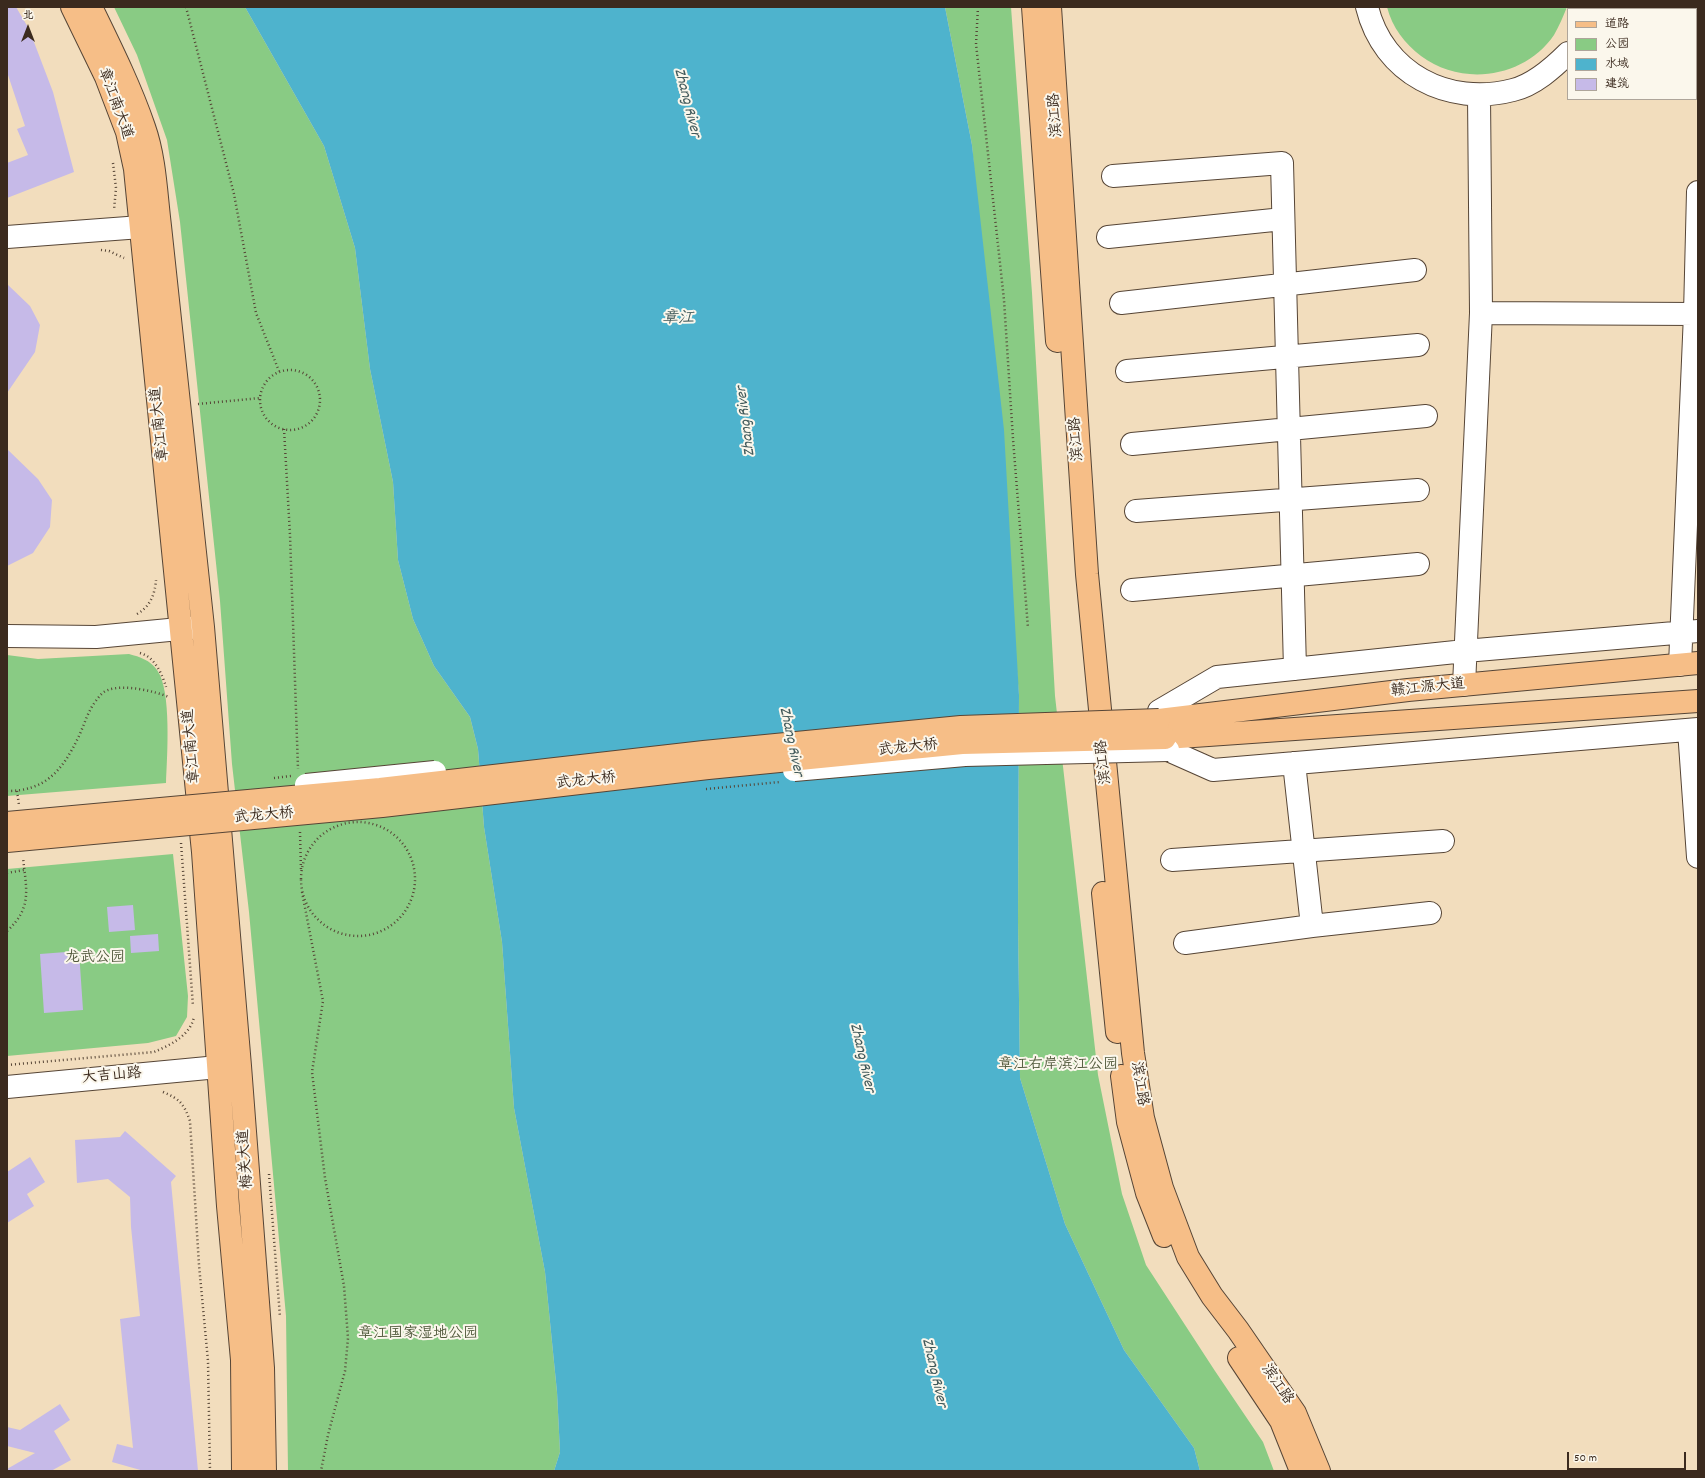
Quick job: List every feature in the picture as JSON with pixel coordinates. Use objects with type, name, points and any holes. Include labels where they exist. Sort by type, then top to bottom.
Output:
[{"type":"main road","name":"章江南大道","points":[[72,7],[106,76],[127,132],[135,169],[182,629],[212,850]]},
{"type":"main road","name":"章江南大道","points":[[91,7],[118,64],[144,128],[152,162],[203,627],[212,850]]},
{"type":"main road","name":"滨江路","points":[[1033,7],[1073,566],[1111,982],[1128,1122],[1147,1193],[1176,1265],[1200,1303],[1229,1343],[1281,1421],[1301,1471]]},
{"type":"main road","name":"滨江路","points":[[1050,7],[1087,574],[1133,1053],[1143,1118],[1162,1188],[1188,1257],[1212,1296],[1238,1330],[1295,1413],[1318,1471]]},
{"type":"main road","name":"赣江源大道","points":[[1163,730],[1464,685],[1689,664]]},
{"type":"main road","name":"赣江源大道","points":[[1163,730],[1698,701]]},
{"type":"main road","name":"武龙大桥","points":[[11,814],[380,789],[704,752],[961,727],[1163,730]]},
{"type":"main road","name":"武龙大桥","points":[[15,851],[700,769],[962,743],[1163,730]]},
{"type":"main road","name":"梅关大道","points":[[212,850],[218,1067],[228,1206],[242,1360],[243,1471]]},
{"type":"main road","name":"梅关大道","points":[[212,850],[240,1058],[263,1368],[265,1471]]},
{"type":"street","points":[[1367,7],[1371,24],[1389,53],[1414,76],[1445,91],[1479,96],[1514,90],[1546,74],[1567,54]]},
{"type":"street","points":[[1464,685],[1481,313],[1479,96]]},
{"type":"street","points":[[1113,176],[1282,163],[1295,670]]},
{"type":"street","points":[[1689,664],[1698,192]]},
{"type":"street","points":[[1108,237],[1283,219]]},
{"type":"street","points":[[7,237],[141,226]]},
{"type":"street","points":[[1121,303],[1415,270]]},
{"type":"street","points":[[1481,313],[1696,314]]},
{"type":"street","points":[[1126,371],[1418,345]]},
{"type":"street","points":[[1132,444],[1426,416]]},
{"type":"street","points":[[1136,511],[1418,490]]},
{"type":"street","points":[[1132,590],[1418,564]]},
{"type":"street","points":[[7,636],[96,637],[203,627]]},
{"type":"street","points":[[1690,632],[1465,651],[1217,677],[1163,730],[1213,770],[1693,729],[1698,857]]},
{"type":"street","points":[[1294,763],[1312,926]]},
{"type":"street","points":[[1172,860],[1304,850],[1443,842]]},
{"type":"street","points":[[1185,943],[1312,926],[1430,914]]},
{"type":"street","name":"大吉山路","points":[[7,1087],[218,1067]]},
{"type":"path","points":[[186,7],[234,194],[256,313],[280,371]]},
{"type":"path","points":[[978,7],[976,44],[1004,300],[1028,628]]},
{"type":"path","points":[[109,215],[115,210],[116,201],[116,188],[112,159]]},
{"type":"path","points":[[99,250],[109,251],[122,256],[126,260]]},
{"type":"path","points":[[293,370],[305,374],[312,379],[317,386],[320,398],[318,410],[314,418],[308,424],[292,430],[284,429],[269,422],[263,415],[260,407],[261,390],[265,382],[280,371],[293,370]]},
{"type":"path","points":[[191,405],[260,398]]},
{"type":"path","points":[[284,429],[290,534],[298,774]]},
{"type":"path","points":[[134,616],[151,601],[155,590],[156,578]]},
{"type":"path","points":[[138,652],[154,662],[163,676],[170,697],[170,705]]},
{"type":"path","points":[[7,791],[31,789],[46,782],[61,767],[78,739],[90,710],[100,695],[107,690],[118,688],[133,689],[157,692],[170,697]]},
{"type":"path","points":[[698,790],[785,782]]},
{"type":"path","points":[[11,814],[18,791]]},
{"type":"path","points":[[301,870],[309,849],[324,833],[334,827],[356,822],[368,823],[380,827],[400,841],[407,851],[412,863],[414,875],[414,887],[411,899],[398,919],[388,927],[366,935],[341,933],[320,922],[312,913],[302,892]]},
{"type":"path","points":[[363,826],[387,824]]},
{"type":"path","points":[[324,830],[348,828]]},
{"type":"path","points":[[292,833],[300,831],[302,892],[323,1001],[312,1072],[326,1178],[344,1286],[348,1338],[345,1371],[328,1435],[321,1471]]},
{"type":"path","points":[[7,1065],[154,1052],[170,1046],[182,1038],[191,1026],[194,1018],[180,836]]},
{"type":"path","points":[[174,843],[182,843]]},
{"type":"path","points":[[15,851],[29,858]]},
{"type":"path","points":[[7,931],[23,913],[27,900],[24,870],[15,851]]},
{"type":"path","points":[[7,873],[24,870]]},
{"type":"path","points":[[159,1090],[175,1097],[186,1107],[190,1121],[199,1265],[208,1361],[210,1471]]},
{"type":"green space","name":"章江国家湿地公园","points":[[114,7],[245,7],[324,146],[355,248],[370,369],[393,482],[398,560],[413,619],[434,666],[470,717],[478,749],[484,827],[502,942],[514,1108],[545,1272],[557,1392],[560,1452],[554,1471],[288,1471],[286,1316],[249,912],[232,764],[220,601],[180,222],[167,140],[137,55]]},
{"type":"green space","name":"章江右岸滨江公园","points":[[945,7],[1011,7],[1032,293],[1055,696],[1098,1075],[1122,1194],[1146,1265],[1263,1442],[1274,1471],[1200,1471],[1194,1448],[1124,1350],[1065,1224],[1020,1078],[1018,921],[1019,695],[972,145]]},
{"type":"green space","points":[[1387,7],[1567,7],[1554,35],[1542,50],[1527,61],[1510,69],[1492,73],[1473,74],[1455,72],[1437,66],[1421,56],[1400,34],[1392,21]]},
{"type":"green space","points":[[129,654],[148,661],[157,670],[162,680],[167,708],[168,725],[166,783],[7,796],[7,655],[38,659]]},
{"type":"green space","name":"龙武公园","points":[[173,854],[188,996],[187,1017],[176,1036],[148,1043],[7,1056],[7,869]]},
{"type":"water","name":"章江","points":[[245,7],[945,7],[972,145],[1004,430],[1019,695],[1018,921],[1020,1078],[1065,1224],[1124,1350],[1194,1448],[1200,1471],[554,1471],[560,1452],[557,1392],[545,1272],[514,1108],[502,942],[484,827],[478,749],[470,717],[434,666],[413,619],[398,560],[393,482],[370,369],[355,248],[324,146]]},
{"type":"building","points":[[7,7],[16,7],[29,29],[53,92],[74,172],[7,198],[7,163],[28,155],[17,129],[25,126],[7,72]]},
{"type":"building","points":[[7,284],[30,306],[40,325],[35,352],[7,393]]},
{"type":"building","points":[[7,449],[38,479],[52,500],[50,527],[33,553],[7,566]]},
{"type":"building","points":[[133,905],[135,930],[109,932],[107,907]]},
{"type":"building","points":[[158,934],[159,951],[131,953],[130,936]]},
{"type":"building","points":[[79,951],[83,1010],[44,1013],[40,954]]},
{"type":"building","points":[[125,1131],[176,1176],[171,1182],[198,1471],[144,1471],[112,1462],[117,1444],[133,1448],[120,1319],[140,1316],[131,1227],[130,1197],[108,1179],[77,1183],[75,1140],[120,1137]]},
{"type":"building","points":[[30,1157],[45,1182],[27,1194],[34,1206],[7,1223],[7,1172]]},
{"type":"building","points":[[60,1404],[70,1420],[54,1431],[71,1460],[51,1471],[7,1471],[7,1469],[35,1453],[7,1446],[7,1427],[20,1430]]},
{"type":"water label","name":"Zhang River","points":[[686,103]]},
{"type":"water label","name":"Zhang River","points":[[747,421]]},
{"type":"water label","name":"Zhang River","points":[[790,742]]},
{"type":"water label","name":"Zhang River","points":[[861,1058]]},
{"type":"water label","name":"Zhang River","points":[[933,1373]]}]
